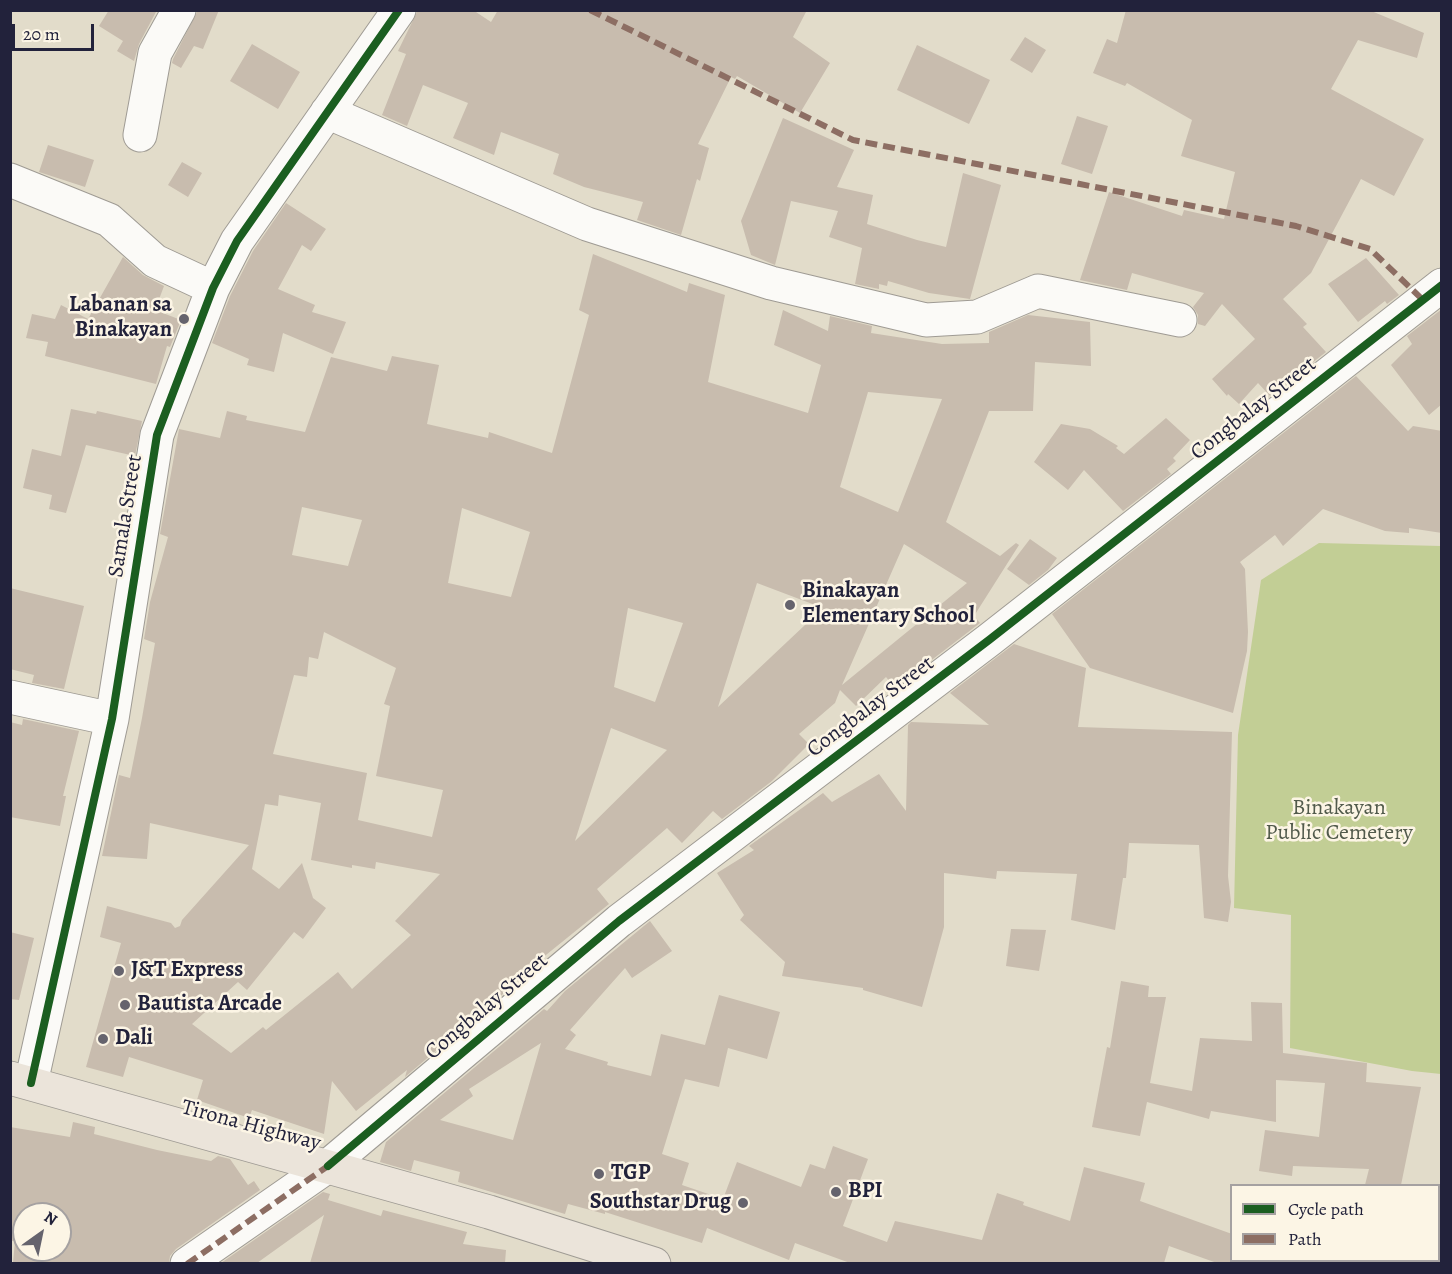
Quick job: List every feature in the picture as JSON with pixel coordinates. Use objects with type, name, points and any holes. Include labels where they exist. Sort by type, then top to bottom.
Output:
[{"type":"main road","name":"Tirona Highway","points":[[21,1081],[489,1212],[654,1263]]},
{"type":"street","points":[[140,135],[155,53],[179,10]]},
{"type":"street","name":"Samala Street","points":[[21,1081],[112,719],[158,435],[213,288],[237,241],[399,10]]},
{"type":"street","points":[[327,112],[587,224],[794,288],[926,320],[977,317],[1038,291],[1180,320]]},
{"type":"street","points":[[10,180],[109,220],[155,261],[213,288]]},
{"type":"street","name":"Congbalay Street","points":[[187,1263],[328,1166],[619,921],[989,640],[1442,285]]},
{"type":"street","points":[[10,697],[112,719]]},
{"type":"green space","name":"Binakayan Public Cemetery","points":[[1319,543],[1441,546],[1441,1074],[1412,1071],[1290,1048],[1291,915],[1234,908],[1238,735],[1261,580]]},
{"type":"building","points":[[109,10],[157,10],[139,44],[134,61],[117,51],[123,41],[99,26]]},
{"type":"building","points":[[198,10],[219,10],[203,49],[194,46],[181,68],[172,63],[173,59]]},
{"type":"building","points":[[418,10],[473,10],[491,22],[498,10],[807,10],[793,37],[830,63],[800,113],[737,76],[735,79],[731,77],[698,144],[709,148],[700,181],[697,179],[681,235],[637,220],[643,202],[584,187],[553,174],[559,154],[501,132],[494,155],[453,138],[468,103],[423,85],[407,126],[382,115],[406,54],[398,51]]},
{"type":"building","points":[[1126,10],[1369,10],[1424,33],[1417,58],[1358,40],[1331,89],[1424,139],[1394,196],[1361,179],[1311,273],[1283,299],[1307,324],[1303,327],[1326,352],[1270,396],[1258,383],[1239,404],[1228,394],[1227,396],[1212,379],[1255,339],[1222,304],[1205,326],[1198,324],[1198,315],[1193,307],[1204,293],[1132,273],[1127,290],[1080,280],[1109,192],[1182,216],[1184,210],[1224,219],[1235,172],[1181,156],[1192,120],[1127,83],[1125,86],[1093,73],[1107,39],[1117,43]]},
{"type":"building","points":[[1025,37],[1046,50],[1032,73],[1010,60]]},
{"type":"building","points":[[252,44],[300,72],[278,109],[230,81]]},
{"type":"building","points":[[917,45],[990,80],[969,124],[897,90]]},
{"type":"building","points":[[1077,116],[1108,126],[1092,174],[1061,164]]},
{"type":"building","points":[[783,118],[854,150],[837,187],[873,195],[867,224],[917,240],[946,247],[963,173],[1001,185],[970,299],[929,293],[888,281],[887,286],[879,284],[879,289],[855,284],[862,248],[829,237],[838,211],[791,201],[775,265],[751,255],[741,221]]},
{"type":"building","points":[[48,145],[94,160],[85,187],[39,172]]},
{"type":"building","points":[[182,162],[202,173],[188,197],[168,185]]},
{"type":"building","points":[[286,203],[326,229],[311,251],[302,245],[278,289],[315,305],[312,312],[346,322],[333,354],[283,333],[274,372],[247,365],[249,359],[212,343],[230,296],[253,251]]},
{"type":"building","points":[[593,254],[687,292],[689,283],[725,295],[708,382],[808,413],[821,365],[774,345],[783,310],[828,331],[830,316],[872,326],[871,333],[942,344],[989,343],[989,332],[1028,315],[1090,322],[1091,366],[1035,362],[1033,411],[989,411],[946,522],[1000,556],[1016,543],[1019,545],[974,616],[980,623],[895,688],[886,677],[856,706],[840,690],[835,703],[799,734],[809,744],[772,781],[722,819],[713,811],[682,843],[667,828],[597,889],[609,904],[515,980],[517,982],[405,1077],[407,1070],[356,1111],[332,1081],[324,1134],[252,1110],[249,1118],[197,1100],[203,1080],[129,1057],[123,1077],[86,1067],[121,943],[100,937],[107,906],[171,923],[175,928],[180,926],[182,920],[249,845],[150,823],[147,859],[102,856],[119,775],[130,778],[142,718],[155,643],[144,639],[150,602],[168,537],[160,534],[179,429],[220,438],[227,411],[247,416],[246,420],[305,432],[331,357],[387,371],[392,356],[439,365],[427,424],[488,438],[489,432],[552,453],[589,315],[579,310]],"holes":[[[868,392],[942,399],[898,512],[840,487]],[[302,507],[362,520],[348,566],[292,555]],[[462,508],[530,532],[511,597],[448,583]],[[904,544],[967,583],[842,685]],[[757,583],[823,608],[718,707]],[[628,608],[683,623],[655,702],[614,687]],[[324,632],[396,668],[384,704],[390,706],[376,776],[443,790],[432,837],[358,820],[367,773],[273,754],[294,675],[307,677],[309,657],[318,659]],[[611,728],[667,750],[575,841]],[[279,795],[321,803],[311,860],[352,868],[352,865],[375,869],[376,862],[440,874],[395,921],[411,935],[352,989],[338,972],[266,1030],[263,1027],[231,1053],[192,1024],[238,982],[247,990],[294,932],[303,939],[326,908],[313,898],[302,863],[279,889],[252,869],[265,804],[278,806]]]},
{"type":"building","points":[[123,257],[143,275],[164,286],[155,310],[181,320],[170,347],[167,346],[156,384],[45,356],[48,342],[26,338],[32,314],[55,319],[61,305],[88,319]]},
{"type":"building","points":[[1366,258],[1399,295],[1387,304],[1385,301],[1358,322],[1328,284]]},
{"type":"building","points":[[1442,309],[1442,404],[1429,415],[1391,365],[1412,344],[1407,336]]},
{"type":"building","points":[[1356,376],[1408,431],[1413,426],[1442,431],[1442,533],[1409,528],[1409,533],[1385,531],[1323,509],[1283,546],[1275,535],[1240,562],[1245,569],[1248,632],[1247,651],[1233,713],[1090,668],[1052,614]]},
{"type":"building","points":[[71,409],[96,414],[97,411],[142,421],[135,456],[86,445],[66,513],[49,509],[52,495],[23,488],[32,449],[61,456]]},
{"type":"building","points":[[1166,418],[1190,440],[1173,458],[1176,461],[1167,469],[1171,474],[1123,511],[1084,470],[1068,490],[1034,462],[1061,424],[1090,429],[1118,446],[1116,448],[1124,454]]},
{"type":"building","points":[[1030,539],[1057,558],[1048,570],[1029,585],[1007,569]]},
{"type":"building","points":[[10,588],[84,606],[64,689],[32,683],[34,675],[10,669]]},
{"type":"building","points":[[1014,644],[1086,668],[1078,727],[1232,732],[1228,876],[1231,902],[1228,922],[1204,918],[1199,845],[1129,843],[1126,878],[1123,878],[1115,930],[1071,920],[1077,874],[997,871],[996,879],[944,873],[944,927],[922,1007],[863,990],[863,988],[782,976],[785,962],[740,920],[744,915],[717,873],[754,850],[749,846],[823,793],[832,802],[879,774],[906,811],[908,725],[911,722],[989,725],[950,693]]},
{"type":"building","points":[[23,719],[79,731],[63,796],[66,796],[60,826],[10,817],[10,722],[22,725]]},
{"type":"building","points":[[650,921],[672,951],[632,978],[625,968],[570,1030],[576,1035],[565,1049],[608,1062],[607,1065],[651,1076],[661,1034],[705,1045],[719,995],[780,1012],[767,1059],[728,1048],[719,1087],[685,1079],[662,1154],[689,1163],[682,1185],[723,1199],[737,1162],[801,1187],[810,1164],[825,1169],[833,1146],[868,1159],[843,1226],[887,1242],[895,1221],[982,1240],[997,1193],[1024,1202],[1023,1205],[1070,1221],[1084,1167],[1145,1183],[1140,1201],[1230,1233],[1231,1263],[1217,1263],[1169,1246],[1164,1263],[850,1263],[795,1243],[789,1260],[707,1228],[702,1243],[605,1212],[605,1214],[568,1204],[565,1214],[458,1182],[460,1172],[414,1160],[411,1171],[380,1162],[386,1142],[544,1009],[547,1011],[565,991]],"holes":[[[541,1043],[513,1140],[440,1120],[473,1096],[469,1089]]]},
{"type":"building","points":[[1011,929],[1046,930],[1039,971],[1006,966]]},
{"type":"building","points":[[10,932],[34,938],[19,1000],[10,999]]},
{"type":"building","points":[[1121,981],[1149,986],[1148,997],[1166,997],[1150,1083],[1192,1091],[1200,1038],[1252,1041],[1251,1002],[1282,1003],[1283,1053],[1367,1063],[1366,1082],[1421,1087],[1401,1184],[1365,1184],[1369,1169],[1293,1166],[1292,1176],[1259,1171],[1265,1130],[1319,1137],[1325,1083],[1276,1080],[1276,1122],[1211,1111],[1209,1119],[1147,1102],[1140,1136],[1092,1127],[1107,1047],[1110,1048]]},
{"type":"building","points":[[73,1122],[95,1127],[94,1134],[157,1150],[211,1161],[218,1156],[230,1159],[248,1185],[254,1181],[260,1190],[176,1249],[170,1256],[169,1263],[13,1263],[72,1262],[72,1202],[12,1202],[12,1241],[10,1241],[10,1127],[70,1137]]},
{"type":"building","points":[[323,1192],[330,1194],[328,1200],[381,1216],[383,1210],[467,1232],[463,1244],[506,1250],[505,1263],[310,1263],[324,1215],[257,1263],[221,1263]]},
{"type":"marked path","points":[[590,10],[853,140],[1296,226],[1370,249],[1423,300]]},
{"type":"marked path","points":[[187,1264],[328,1166]]},
{"type":"cycle path","points":[[31,1083],[112,719],[157,435],[213,288],[237,241],[399,10]]},
{"type":"cycle path","points":[[328,1166],[619,921],[989,640],[1442,285]]},
{"type":"place","name":"Labanan sa Binakayan","points":[[184,319]]},
{"type":"place","name":"Binakayan Elementary School","points":[[790,605]]},
{"type":"place","name":"J&T Express","points":[[119,971]]},
{"type":"place","name":"Bautista Arcade","points":[[125,1005]]},
{"type":"place","name":"Dali","points":[[103,1039]]},
{"type":"place","name":"TGP","points":[[599,1174]]},
{"type":"place","name":"BPI","points":[[836,1192]]},
{"type":"place","name":"Southstar Drug","points":[[743,1203]]}]
